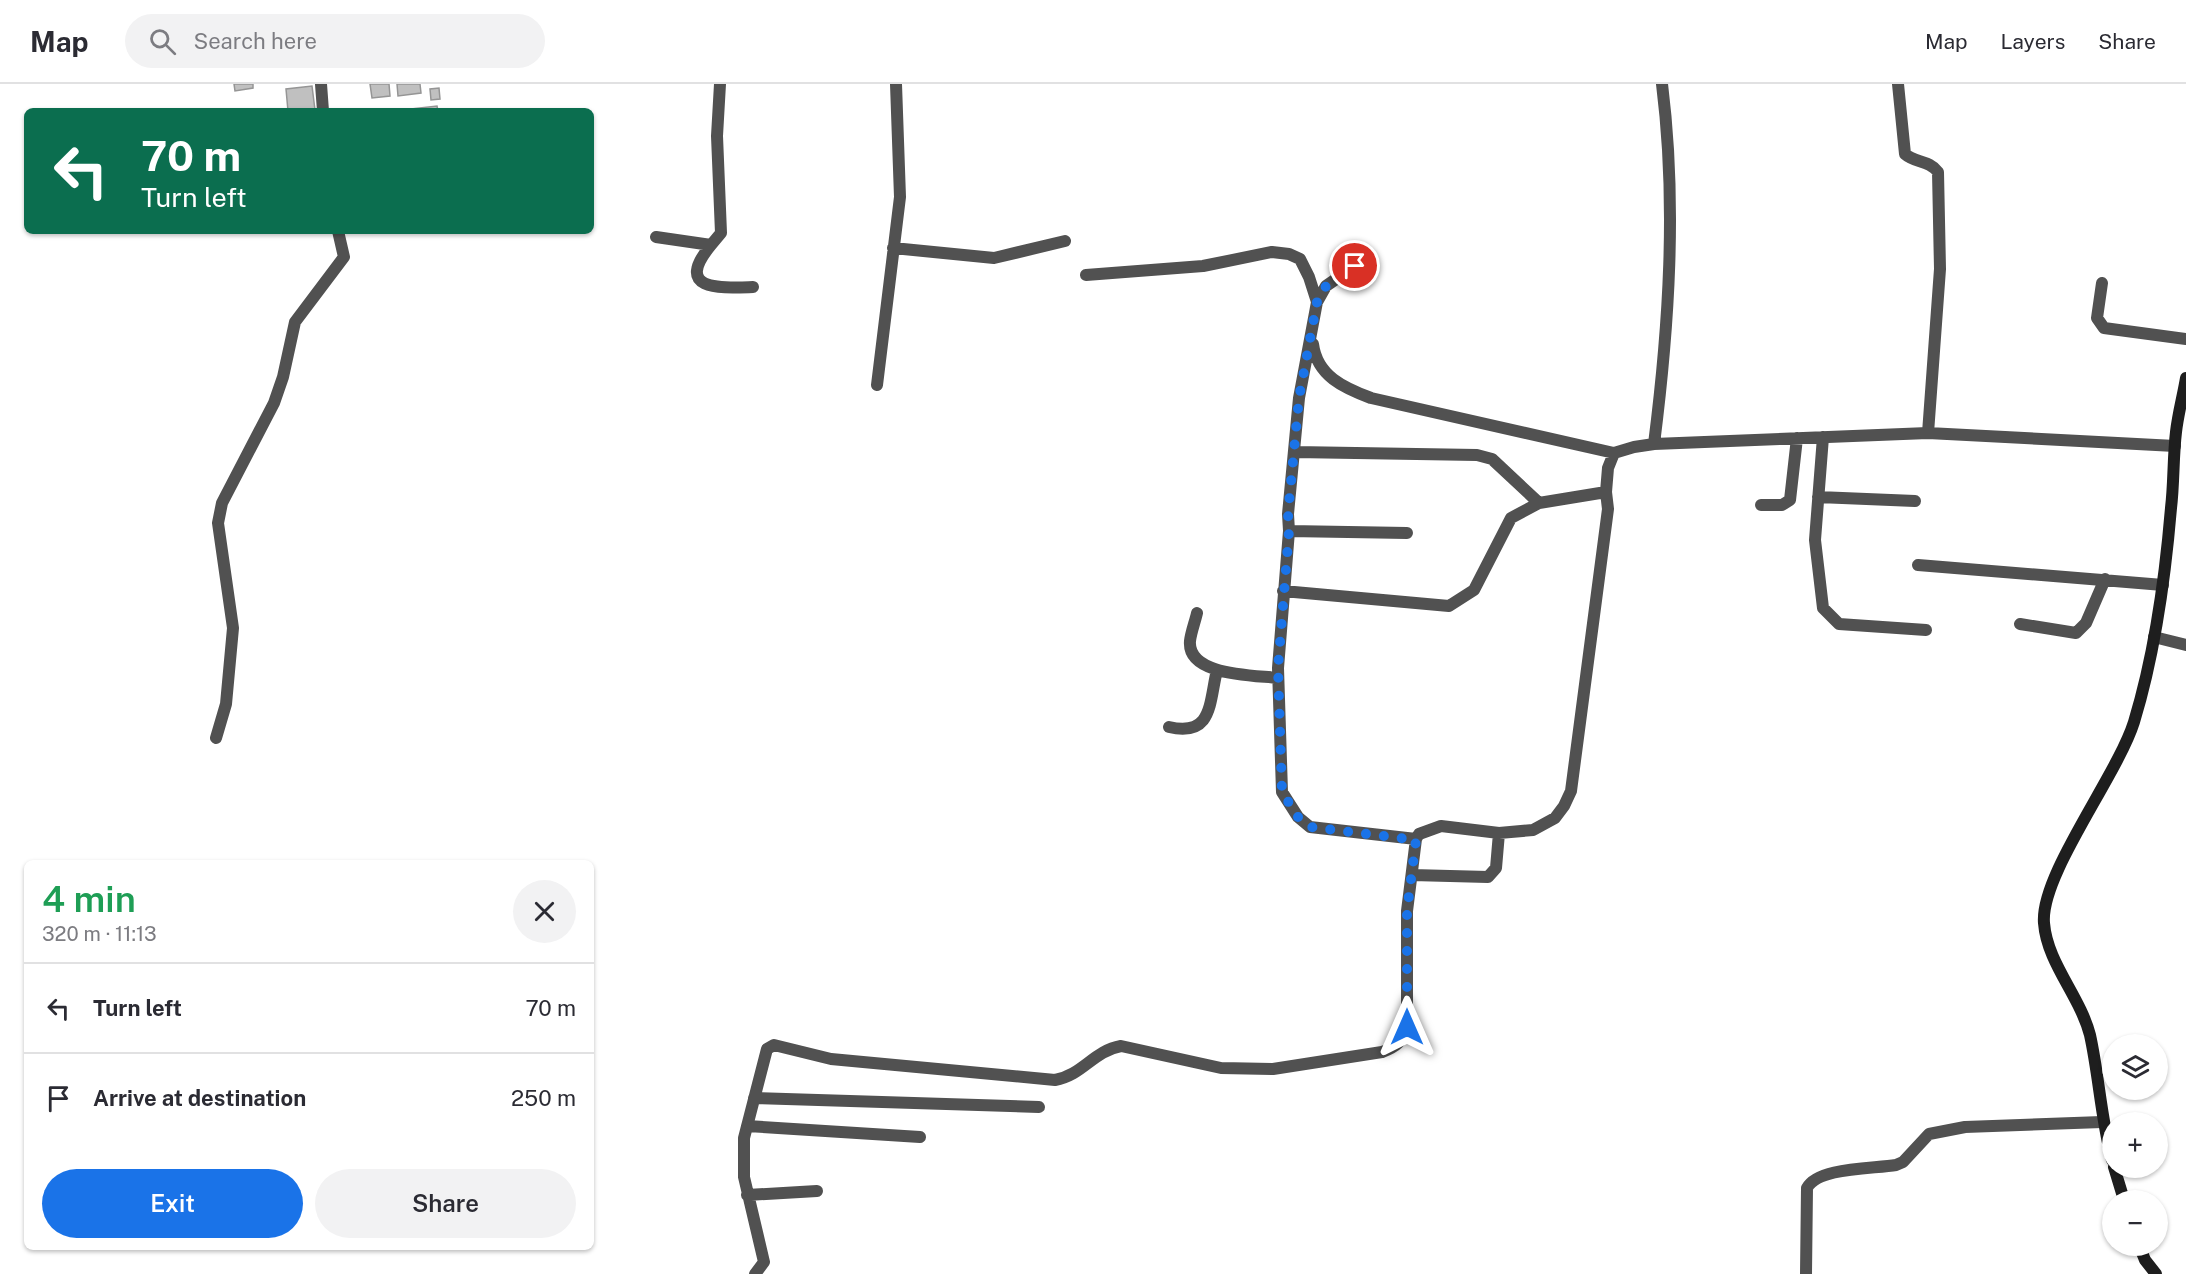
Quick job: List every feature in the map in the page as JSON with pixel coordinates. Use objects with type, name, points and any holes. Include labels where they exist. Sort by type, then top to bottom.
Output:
[{"type":"street","points":[[321,84],[322,108]]},
{"type":"street","points":[[720,84],[717,136],[721,233],[698,268],[699,277],[703,283],[717,288],[753,287]]},
{"type":"street","points":[[878,385],[900,197],[896,84]]},
{"type":"street","points":[[1654,444],[1664,367],[1671,177],[1662,84]]},
{"type":"street","points":[[1898,84],[1905,154],[1909,158],[1927,162],[1938,172],[1938,301],[1928,433]]},
{"type":"street","points":[[216,738],[226,704],[233,628],[218,523],[222,503],[274,403],[283,377],[295,322],[344,257],[339,234]]},
{"type":"street","points":[[656,237],[711,245]]},
{"type":"street","points":[[893,248],[994,258],[1065,241]]},
{"type":"street","points":[[1086,276],[1203,266],[1272,252],[1289,254],[1300,259],[1317,302]]},
{"type":"street","points":[[1355,266],[1326,286],[1317,302],[1313,337],[1299,398],[1288,514],[1289,531],[1278,678],[1282,792],[1298,817],[1310,827],[1416,840]]},
{"type":"street","points":[[2102,283],[2097,318],[2104,328],[2186,339]]},
{"type":"street","points":[[1313,337],[1315,353],[1320,363],[1326,373],[1341,387],[1371,398],[1614,453],[1654,444],[1928,433],[2175,446]]},
{"type":"street","points":[[1806,1274],[1807,1188],[1818,1177],[1840,1171],[1896,1165],[1903,1162],[1929,1134],[1965,1127],[2102,1122],[2089,1035],[2078,1004],[2056,962],[2044,924],[2044,903],[2052,883],[2112,772],[2133,724],[2154,637],[2163,585],[2175,446],[2186,378]]},
{"type":"street","points":[[1823,437],[1815,540],[1823,608],[1839,624],[1926,630]]},
{"type":"street","points":[[1761,505],[1782,505],[1790,500],[1797,438]]},
{"type":"street","points":[[1295,452],[1477,455],[1492,459],[1539,503]]},
{"type":"street","points":[[755,1274],[764,1262],[747,1195],[744,1148],[747,1126],[767,1049],[774,1046],[831,1059],[1054,1080],[1071,1077],[1107,1049],[1121,1046],[1221,1068],[1273,1069],[1393,1048],[1402,1040],[1407,1027],[1407,911],[1416,840],[1419,834],[1428,828],[1441,826],[1499,833],[1533,830],[1556,818],[1571,791],[1596,621],[1608,509],[1606,492],[1608,468],[1614,453]]},
{"type":"street","points":[[1283,591],[1449,606],[1474,590],[1511,518],[1522,509],[1539,503],[1606,492]]},
{"type":"street","points":[[1818,497],[1915,501]]},
{"type":"street","points":[[1289,531],[1407,533]]},
{"type":"street","points":[[1918,565],[2163,585]]},
{"type":"street","points":[[2020,624],[2076,633],[2086,623],[2105,579]]},
{"type":"street","points":[[1197,613],[1190,642],[1192,653],[1208,668],[1278,678]]},
{"type":"street","points":[[2154,637],[2186,645]]},
{"type":"street","points":[[1169,727],[1184,730],[1197,728],[1204,720],[1217,670]]},
{"type":"street","points":[[1412,875],[1488,877],[1496,868],[1499,833]]},
{"type":"street","points":[[754,1098],[1039,1107]]},
{"type":"street","points":[[747,1126],[920,1137]]},
{"type":"street","points":[[747,1195],[817,1191]]},
{"type":"street","points":[[2143,1256],[2156,1274]]},
{"type":"building","points":[[234,84],[253,84],[253,88],[235,91]]},
{"type":"building","points":[[370,84],[389,84],[390,96],[372,98]]},
{"type":"building","points":[[397,84],[420,84],[421,93],[398,96]]},
{"type":"building","points":[[312,86],[315,108],[288,108],[286,89]]},
{"type":"building","points":[[439,88],[440,99],[431,100],[430,89]]},
{"type":"route","points":[[1355,266],[1326,286],[1317,302],[1313,337],[1299,398],[1288,514],[1289,531],[1278,668],[1282,792],[1298,817],[1310,827],[1416,840],[1407,911],[1407,1027]]}]
